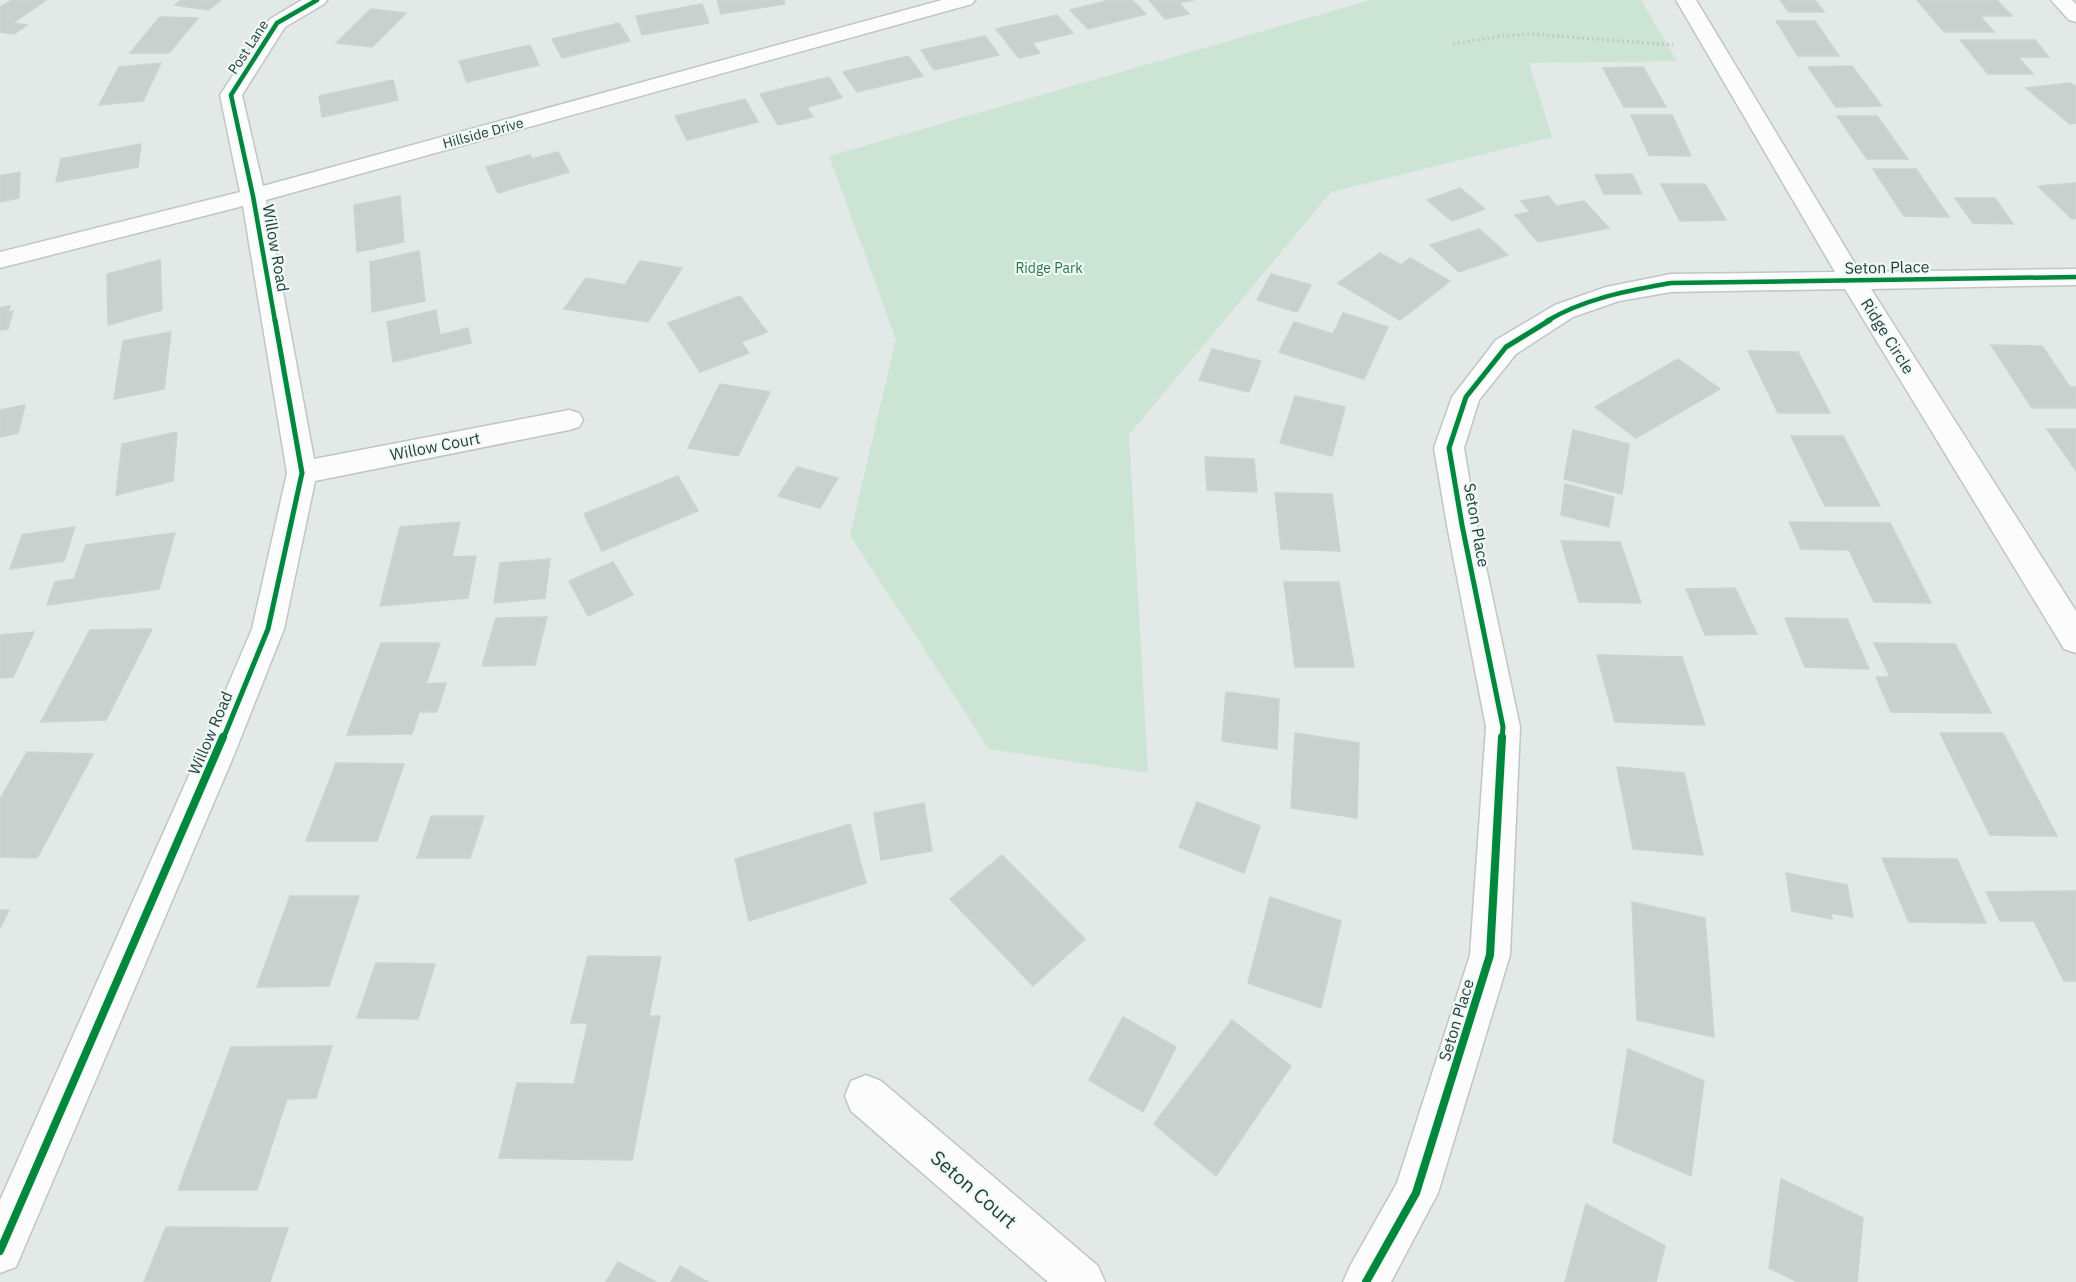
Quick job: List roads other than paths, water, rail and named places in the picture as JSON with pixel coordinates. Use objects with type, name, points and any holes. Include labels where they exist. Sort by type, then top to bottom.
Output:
[{"type":"street","name":"Post Lane","points":[[253,196],[231,95],[277,23],[317,0]]},
{"type":"street","name":"Hillside Drive","points":[[0,260],[253,196],[965,0]]},
{"type":"street","name":"Ridge Circle","points":[[1686,0],[1853,281],[2076,639]]},
{"type":"street","points":[[2061,0],[2076,16]]},
{"type":"street","name":"Willow Road","points":[[0,1251],[207,776],[268,629],[302,473],[253,196]]},
{"type":"street","name":"Seton Place","points":[[1366,1282],[1416,1193],[1490,955],[1503,727],[1461,525],[1449,448],[1466,397],[1506,347],[1564,311],[1615,293],[1671,283],[2076,277]]},
{"type":"street","name":"Willow Court","points":[[302,473],[569,420]]},
{"type":"street","name":"Seton Court","points":[[866,1096],[1082,1282]]},
{"type":"park label","name":"Ridge Park","points":[[1049,268]]}]
